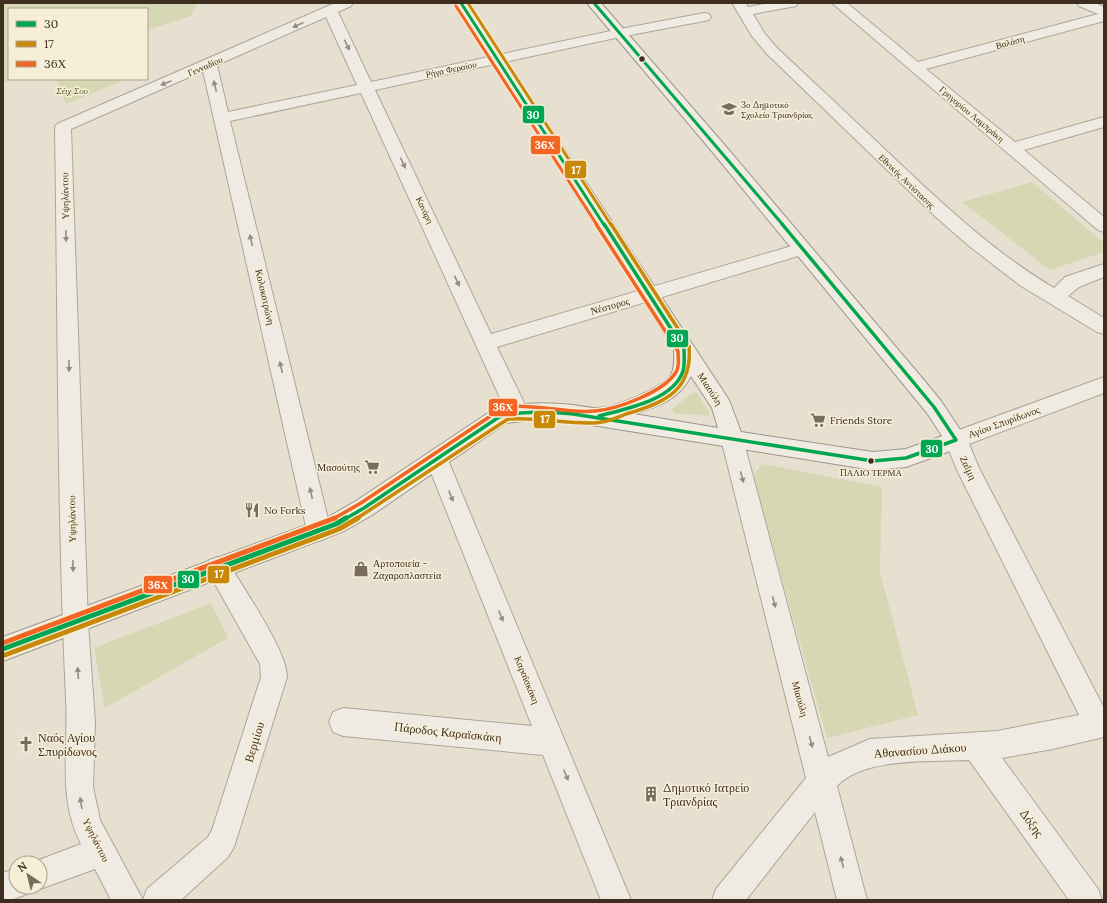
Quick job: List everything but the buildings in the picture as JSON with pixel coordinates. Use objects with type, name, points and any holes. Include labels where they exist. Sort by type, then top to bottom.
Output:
[{"type":"street","name":"Γενναδίου","points":[[63,127],[346,3]]},
{"type":"street","name":"Μιαούλη","points":[[461,3],[648,295],[722,406],[732,439],[852,900]]},
{"type":"street","name":"Ζαΐμη","points":[[594,3],[736,167],[802,249],[934,407],[956,440],[968,470],[1101,723]]},
{"type":"street","points":[[741,8],[791,3]]},
{"type":"street","name":"Γρηγορίου Λαμπράκη","points":[[839,3],[1104,226]]},
{"type":"street","points":[[1084,3],[1104,12]]},
{"type":"street","name":"Εθνικής Αντίστασης","points":[[741,8],[759,36],[772,51],[943,214],[992,256],[1055,298],[1104,327]]},
{"type":"street","name":"Κανάρη","points":[[330,10],[368,88],[517,411]]},
{"type":"street","name":"Ρήγα Φεραίου","points":[[222,118],[368,88],[620,32],[704,17]]},
{"type":"street","name":"Βαλάση","points":[[916,67],[1104,17]]},
{"type":"street","name":"Κολοκοτρώνη","points":[[209,64],[319,531]]},
{"type":"street","points":[[1013,148],[1104,122]]},
{"type":"street","name":"Υψηλάντου","points":[[63,127],[75,623],[81,723],[79,773],[80,800],[87,826],[128,900]]},
{"type":"street","name":"Νέστορος","points":[[486,343],[802,249]]},
{"type":"street","points":[[1055,298],[1072,282],[1104,270]]},
{"type":"street","points":[[595,417],[644,403],[667,390],[681,375],[685,364],[684,349]]},
{"type":"street","name":"Αγίου Σπυρίδωνος","points":[[3,650],[319,531],[352,516],[437,460],[498,417],[517,411],[530,410],[595,417],[874,461],[906,458],[1104,385]]},
{"type":"street","name":"Καραϊσκάκη","points":[[437,460],[616,900]]},
{"type":"street","name":"Βερμίου","points":[[158,900],[218,848],[224,837],[274,677],[274,668],[271,659],[218,568]]},
{"type":"street","name":"Πάροδος Καραϊσκάκη","points":[[343,722],[552,742]]},
{"type":"street","name":"Αθανασίου Διάκου","points":[[727,900],[821,782],[844,762],[870,754],[914,749],[976,746],[1026,740],[1101,723]]},
{"type":"street","name":"Δόξης","points":[[976,746],[1087,900]]},
{"type":"street","points":[[48,871],[101,852]]},
{"type":"green space","points":[[3,3],[198,3],[191,16],[148,30],[148,8],[8,8],[8,80],[11,80],[3,83]]},
{"type":"green space","name":"Σέιχ Σου","points":[[56,80],[125,80],[66,104]]},
{"type":"green space","points":[[1032,182],[1104,243],[1104,252],[1050,270],[962,202]]},
{"type":"green space","points":[[692,393],[697,393],[710,414],[708,416],[674,413],[672,409]]},
{"type":"green space","points":[[762,464],[882,487],[880,572],[918,715],[827,738],[753,477]]},
{"type":"green space","points":[[211,603],[228,638],[105,708],[94,648]]},
{"type":"transit line","name":"30","points":[[461,3],[684,349],[684,364],[682,373],[676,383],[667,391],[634,407],[599,416]]},
{"type":"transit line","name":"17","points":[[5,655],[339,529],[367,513],[508,419],[530,418],[583,423],[602,422],[649,407],[662,401],[673,394],[682,385],[688,374],[690,361],[689,346],[468,3]]},
{"type":"transit line","name":"30","points":[[3,649],[336,524],[364,508],[499,417],[513,413],[531,411],[573,414],[873,461],[906,458],[956,440],[934,407],[916,385],[716,145],[594,3]]},
{"type":"transit line","name":"36Χ","points":[[3,643],[333,519],[361,503],[504,407],[527,405],[583,411],[595,411],[615,407],[652,392],[671,379],[676,372],[678,364],[678,351],[456,6]]},
{"type":"place","name":"3ο Δημοτικό Σχολείο Τριανδρίας","points":[[729,109]]},
{"type":"place","name":"Friends Store","points":[[818,420]]},
{"type":"place","name":"ΠΑΛΙΟ ΤΕΡΜΑ","points":[[871,461]]},
{"type":"place","name":"Μασούτης","points":[[372,467]]},
{"type":"place","name":"No Forks","points":[[252,510]]},
{"type":"place","name":"Αρτοποιεία - Ζαχαροπλαστεία","points":[[361,569]]},
{"type":"place","name":"Ναός Αγίου Σπυρίδωνος","points":[[26,744]]},
{"type":"place","name":"Δημοτικό Ιατρείο Τριανδρίας","points":[[651,794]]}]
